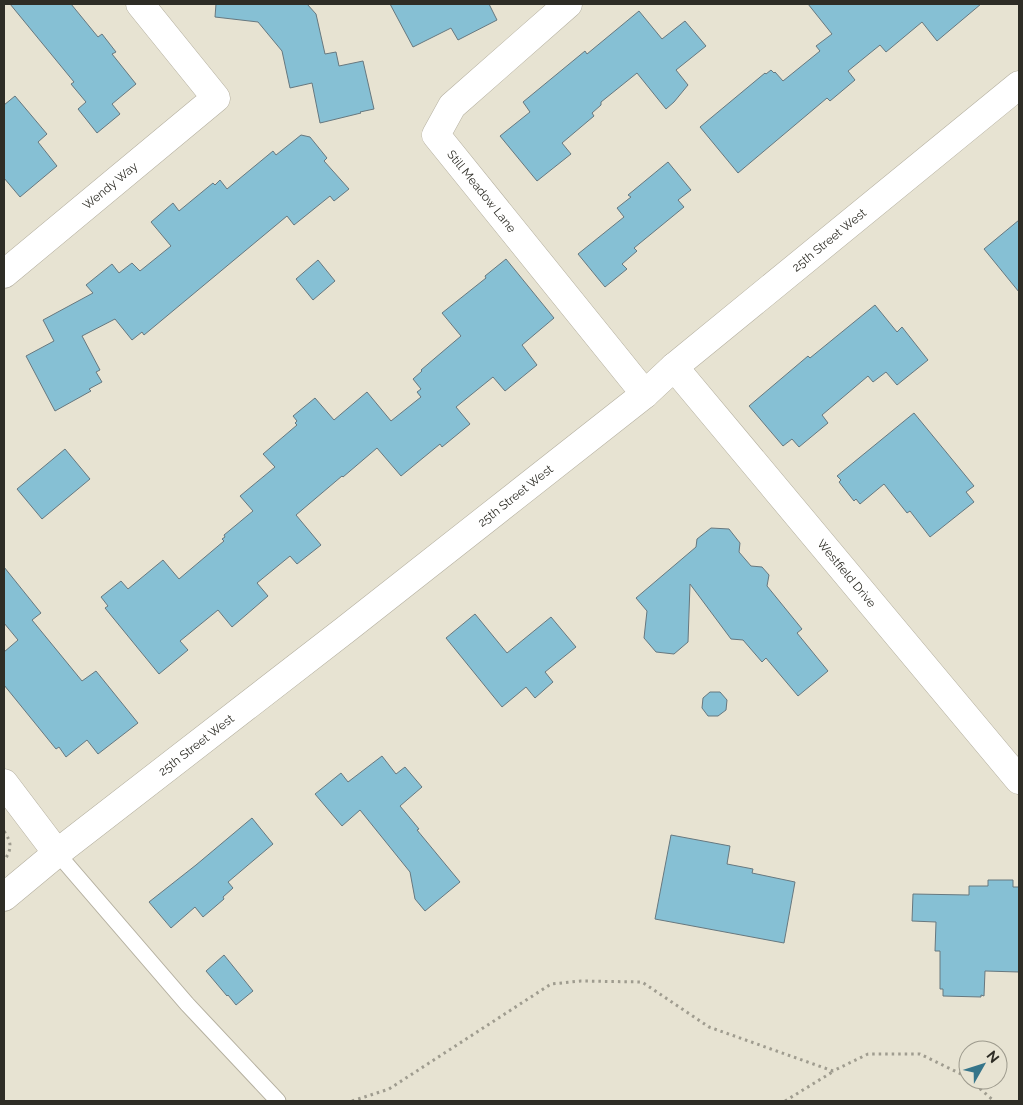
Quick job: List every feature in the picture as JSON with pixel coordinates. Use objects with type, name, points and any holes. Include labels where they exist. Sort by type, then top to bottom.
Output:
[{"type":"street","name":"Wendy Way","points":[[4,274],[216,98],[140,4]]},
{"type":"street","name":"Still Meadow Lane","points":[[568,4],[452,106],[436,136],[645,394]]},
{"type":"street","name":"25th Street West","points":[[4,896],[57,852],[345,630],[645,394],[674,367],[1019,85]]},
{"type":"street","name":"Westfield Drive","points":[[674,367],[1019,780]]},
{"type":"street","points":[[4,784],[57,852]]},
{"type":"lane","points":[[57,852],[187,1004],[278,1101]]},
{"type":"path","points":[[4,831],[9,838],[10,852],[4,861]]},
{"type":"path","points":[[352,1101],[389,1089],[551,984],[581,981],[642,982],[709,1027],[833,1071],[837,1069]]},
{"type":"path","points":[[785,1101],[837,1069],[868,1054],[920,1054],[958,1071]]},
{"type":"path","points":[[982,1090],[994,1101]]},
{"type":"building","points":[[10,4],[71,4],[98,37],[102,34],[116,52],[112,54],[136,84],[112,104],[120,114],[97,133],[78,109],[86,102],[71,84],[74,82]]},
{"type":"building","points":[[216,4],[307,4],[316,14],[325,54],[336,52],[339,66],[363,61],[374,109],[320,123],[312,83],[290,88],[282,51],[258,22],[215,17]]},
{"type":"building","points":[[390,4],[489,4],[497,20],[458,40],[451,28],[413,47]]},
{"type":"building","points":[[808,4],[981,4],[937,41],[922,22],[886,52],[880,45],[848,71],[855,80],[830,101],[827,98],[738,173],[700,127],[765,73],[771,70],[783,81],[820,51],[816,46],[832,34]]},
{"type":"building","points":[[639,11],[662,39],[685,21],[706,46],[676,70],[688,85],[666,109],[637,73],[601,102],[601,105],[592,113],[594,116],[562,143],[571,154],[537,181],[500,136],[530,112],[523,102],[585,51],[587,54]]},
{"type":"building","points":[[15,96],[47,134],[38,142],[57,166],[20,197],[4,178],[4,105]]},
{"type":"building","points":[[301,135],[310,137],[327,158],[324,161],[349,189],[334,201],[330,196],[294,225],[287,216],[144,335],[142,332],[132,340],[115,319],[82,336],[100,370],[96,372],[102,382],[89,389],[91,391],[55,411],[26,356],[54,341],[43,320],[93,293],[86,285],[112,264],[119,273],[132,263],[140,271],[171,246],[151,222],[173,203],[179,211],[213,183],[215,185],[220,180],[227,189],[273,151],[276,155]]},
{"type":"building","points":[[668,162],[691,190],[678,200],[684,207],[634,248],[637,251],[622,264],[627,269],[605,287],[578,254],[624,217],[617,208],[631,197],[628,195]]},
{"type":"building","points":[[1019,220],[1019,292],[984,249]]},
{"type":"building","points":[[506,259],[554,318],[522,345],[537,365],[505,391],[493,377],[456,407],[470,424],[442,447],[440,444],[401,476],[377,448],[342,476],[296,515],[321,545],[297,564],[290,556],[257,583],[268,596],[232,627],[218,610],[180,641],[188,650],[159,674],[105,608],[108,606],[101,597],[121,581],[128,589],[163,560],[179,579],[224,541],[222,539],[225,537],[224,535],[253,511],[240,496],[275,467],[263,454],[297,425],[295,423],[297,421],[293,416],[315,398],[334,420],[367,392],[391,421],[421,397],[417,392],[421,389],[413,379],[461,336],[442,313],[486,278],[485,276]]},
{"type":"building","points":[[318,260],[335,281],[313,300],[296,279]]},
{"type":"building","points":[[875,305],[897,332],[902,327],[928,360],[897,385],[886,372],[873,382],[868,376],[822,415],[828,423],[799,447],[792,439],[783,446],[749,406],[808,356],[810,358]]},
{"type":"building","points":[[914,413],[974,486],[966,492],[974,502],[930,537],[910,511],[907,513],[884,484],[860,504],[856,499],[854,501],[839,482],[841,480],[837,476]]},
{"type":"building","points":[[65,449],[90,479],[42,519],[17,489]]},
{"type":"building","points":[[711,528],[729,529],[740,543],[739,552],[751,566],[762,567],[769,575],[767,586],[802,629],[797,633],[828,671],[798,696],[766,658],[762,662],[743,640],[731,639],[690,584],[688,642],[674,654],[656,652],[644,638],[647,611],[636,598],[696,547],[697,539]]},
{"type":"building","points":[[4,567],[41,613],[32,620],[82,681],[96,671],[138,723],[98,754],[87,740],[66,757],[59,747],[56,749],[4,685],[4,652],[18,640],[4,623]]},
{"type":"building","points":[[475,614],[507,653],[551,617],[576,647],[545,672],[553,682],[535,698],[526,687],[502,707],[446,638]]},
{"type":"building","points":[[710,692],[720,692],[727,700],[726,710],[718,716],[708,716],[702,708],[703,698]]},
{"type":"building","points":[[382,756],[396,774],[405,767],[422,787],[400,806],[419,829],[417,830],[460,882],[425,911],[415,899],[410,872],[360,810],[342,826],[315,794],[341,773],[348,782]]},
{"type":"building","points":[[252,818],[273,844],[228,882],[233,888],[223,897],[224,899],[203,917],[195,907],[171,928],[149,902]]},
{"type":"building","points":[[671,835],[730,846],[727,864],[753,869],[752,873],[795,882],[784,943],[655,919]]},
{"type":"building","points":[[988,880],[1013,880],[1013,887],[1019,887],[1019,972],[985,971],[984,996],[981,995],[981,997],[943,996],[943,989],[940,989],[940,951],[935,951],[936,922],[912,921],[913,894],[969,895],[969,886],[988,886]]},
{"type":"building","points":[[224,955],[253,991],[236,1005],[206,971]]}]
